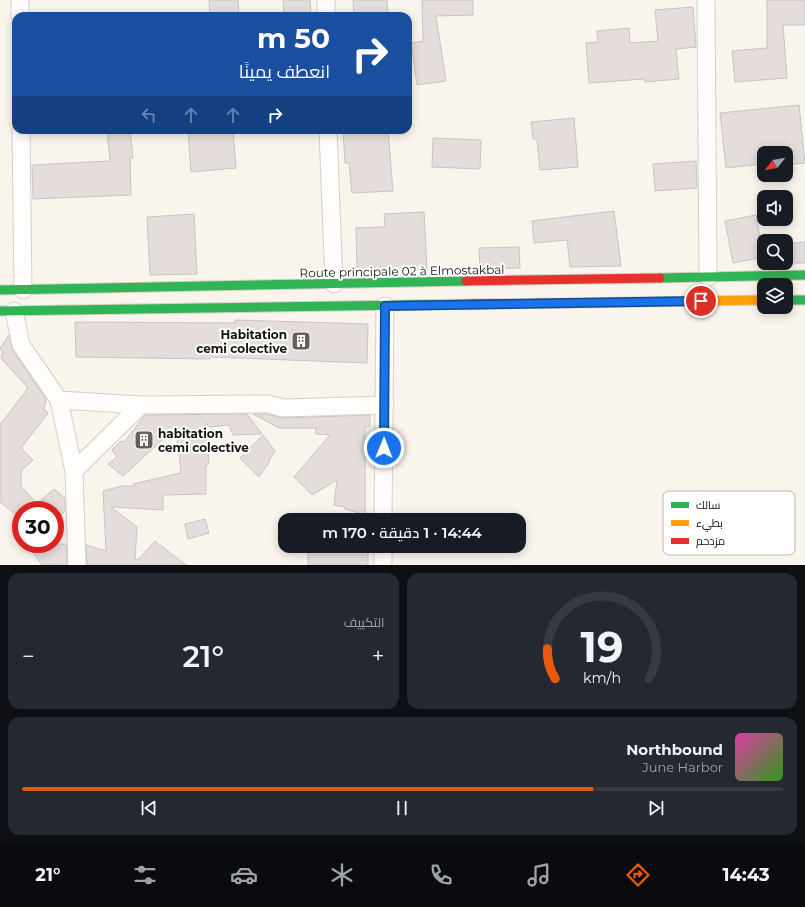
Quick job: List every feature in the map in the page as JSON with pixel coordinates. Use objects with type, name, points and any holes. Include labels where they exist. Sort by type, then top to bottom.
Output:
[{"type":"main road","name":"Route principale 02 à Elmostakbal","points":[[0,290],[805,275]]},
{"type":"main road","points":[[7,311],[757,300]]},
{"type":"main road","points":[[793,300],[805,300]]},
{"type":"street","points":[[20,0],[20,12]]},
{"type":"street","points":[[326,0],[326,12]]},
{"type":"street","points":[[706,0],[708,277]]},
{"type":"street","points":[[21,134],[23,290]]},
{"type":"street","points":[[328,134],[334,284]]},
{"type":"street","points":[[384,513],[385,306]]},
{"type":"street","points":[[7,311],[21,345],[59,400],[74,471],[77,565]]},
{"type":"street","points":[[59,400],[141,405],[268,404],[283,408],[385,405]]},
{"type":"street","points":[[74,471],[141,405]]},
{"type":"street","points":[[383,553],[383,565]]},
{"type":"building","points":[[209,0],[238,0],[239,12],[210,12]]},
{"type":"building","points":[[283,0],[310,0],[311,12],[284,12]]},
{"type":"building","points":[[353,0],[387,0],[388,12],[354,12]]},
{"type":"building","points":[[422,0],[473,0],[473,15],[436,16],[446,81],[417,85],[412,43],[423,41]]},
{"type":"building","points":[[767,0],[805,0],[805,25],[783,25],[787,78],[735,82],[732,51],[767,48]]},
{"type":"building","points":[[693,7],[696,47],[676,49],[679,79],[645,82],[644,79],[589,83],[586,43],[598,42],[597,31],[629,28],[630,43],[658,41],[655,10]]},
{"type":"building","points":[[799,105],[805,163],[793,164],[793,146],[757,146],[757,165],[726,168],[720,113]]},
{"type":"building","points":[[574,118],[578,167],[540,170],[537,139],[533,139],[531,122]]},
{"type":"building","points":[[107,134],[130,134],[133,158],[130,158],[131,195],[33,199],[32,165],[110,161]]},
{"type":"building","points":[[188,134],[233,134],[236,168],[191,172]]},
{"type":"building","points":[[343,134],[388,134],[393,191],[352,193],[349,163],[345,163]]},
{"type":"building","points":[[433,138],[481,140],[480,169],[432,167]]},
{"type":"building","points":[[696,161],[697,188],[655,191],[653,164]]},
{"type":"building","points":[[614,211],[621,266],[570,267],[567,240],[534,243],[532,221]]},
{"type":"building","points":[[424,212],[427,270],[357,271],[356,228],[385,227],[384,214]]},
{"type":"building","points":[[194,214],[197,274],[150,275],[147,217]]},
{"type":"building","points":[[756,215],[759,234],[757,234],[757,258],[733,263],[725,221]]},
{"type":"building","points":[[805,242],[805,263],[793,263],[793,243]]},
{"type":"building","points":[[519,247],[520,268],[480,269],[479,248]]},
{"type":"building","points":[[235,320],[368,324],[367,363],[210,357],[210,359],[76,357],[75,322],[235,323]]},
{"type":"building","points":[[9,335],[13,351],[46,399],[44,409],[48,413],[21,448],[33,460],[21,471],[21,486],[34,501],[12,501],[12,512],[0,502],[0,425],[28,388],[1,358],[3,352],[0,349]]},
{"type":"building","points":[[247,414],[262,434],[233,435],[229,425],[209,427],[205,423],[209,464],[206,465],[206,494],[163,495],[163,510],[111,507],[137,527],[135,559],[138,560],[155,541],[186,565],[87,565],[86,545],[106,551],[103,491],[122,486],[136,486],[133,484],[181,473],[176,427],[123,476],[108,464],[117,457],[112,450],[120,442],[125,441],[145,415]]},
{"type":"building","points":[[253,414],[267,414],[283,418],[370,415],[370,427],[365,427],[365,513],[358,513],[345,509],[345,507],[334,505],[337,480],[312,495],[294,477],[330,435],[316,434],[316,428],[279,428]]},
{"type":"building","name":"Habitation cemi colective","points":[[263,435],[275,451],[259,477],[240,458]]},
{"type":"building","points":[[54,489],[65,498],[64,512],[64,501],[40,501]]},
{"type":"building","points":[[205,519],[209,533],[188,539],[185,524]]},
{"type":"building","points":[[64,544],[66,544],[67,565],[42,565],[33,553],[64,553]]},
{"type":"building","points":[[308,553],[368,553],[368,565],[308,565]]},
{"type":"traffic: fast","points":[[660,278],[805,275]]},
{"type":"traffic: fast","points":[[0,290],[466,281]]},
{"type":"traffic: fast","points":[[793,300],[805,300]]},
{"type":"traffic: fast","points":[[0,311],[473,304]]},
{"type":"traffic: slow","points":[[569,303],[757,300]]},
{"type":"traffic: jam","points":[[466,281],[660,278]]},
{"type":"traffic: jam","points":[[473,304],[569,303]]},
{"type":"place","name":"Habitation cemi colective","points":[[301,341]]},
{"type":"place","name":"habitation cemi colective","points":[[144,440]]},
{"type":"route","points":[[384,448],[385,306],[701,301]]}]
